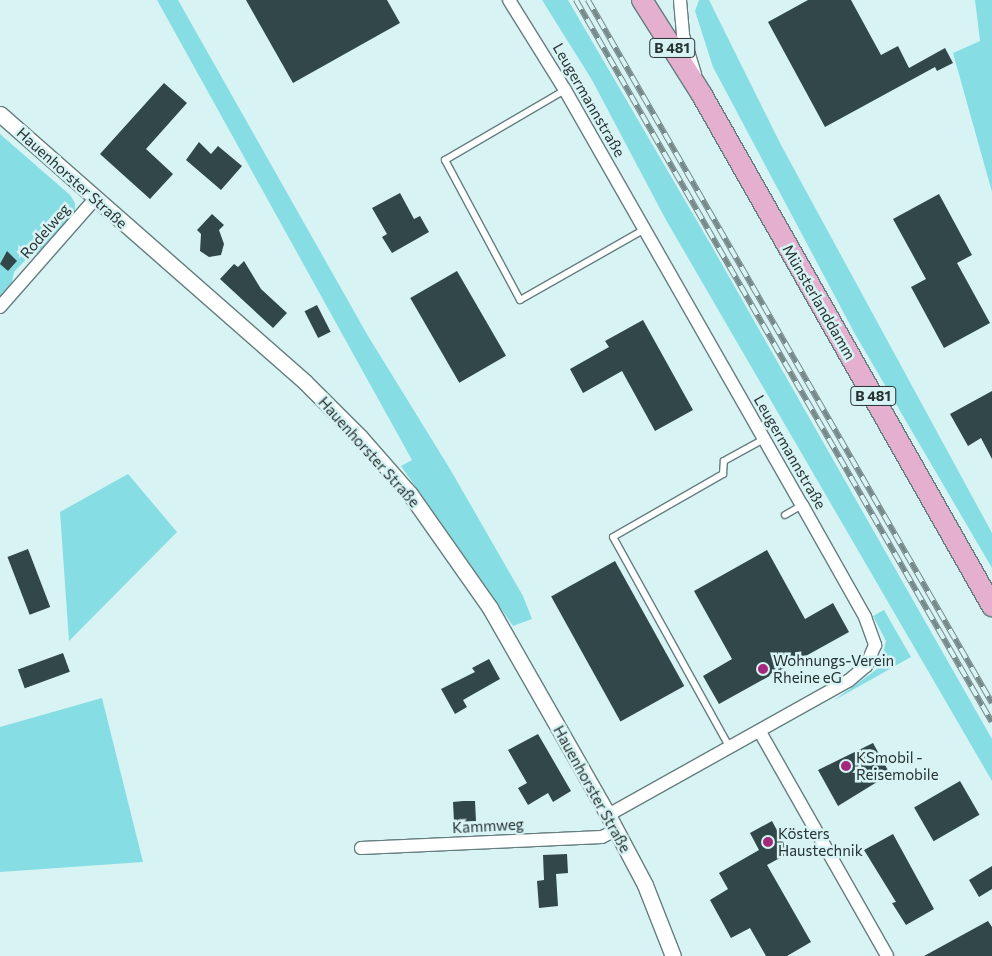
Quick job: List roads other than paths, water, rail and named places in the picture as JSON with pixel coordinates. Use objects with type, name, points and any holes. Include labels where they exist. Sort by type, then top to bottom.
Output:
[{"type":"main road","name":"Münsterlanddamm","points":[[642,0],[702,95],[992,606]]},
{"type":"street","name":"Leugermannstraße","points":[[510,0],[566,90],[802,505],[865,617],[875,645],[872,656],[858,674],[760,732],[608,815]]},
{"type":"street","points":[[680,0],[683,34],[702,95]]},
{"type":"street","name":"Hauenhorster Straße","points":[[0,114],[305,382],[360,437],[410,494],[490,608],[608,815],[645,885],[673,956]]},
{"type":"street","name":"Rodelweg","points":[[0,307],[95,199]]},
{"type":"street","points":[[760,732],[888,956]]},
{"type":"street","name":"Kammweg","points":[[361,848],[602,837],[616,830]]},
{"type":"lane","points":[[566,90],[445,160],[520,300],[644,229]]},
{"type":"lane","points":[[730,748],[613,536],[723,474],[724,461],[764,439]]},
{"type":"lane","points":[[784,515],[802,505]]},
{"type":"railway","points":[[576,0],[992,722]]},
{"type":"railway","points":[[588,0],[992,703]]},
{"type":"place","name":"Wohnungs-Verein Rheine eG","points":[[763,669]]},
{"type":"place","name":"KSmobil - Reisemobile","points":[[846,766]]},
{"type":"place","name":"Kösters Haustechnik","points":[[768,842]]}]
